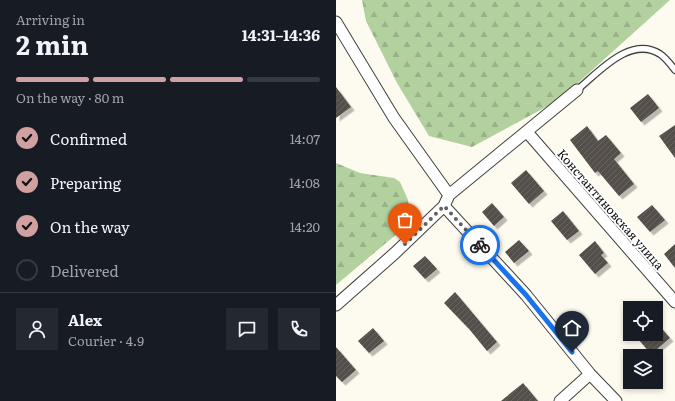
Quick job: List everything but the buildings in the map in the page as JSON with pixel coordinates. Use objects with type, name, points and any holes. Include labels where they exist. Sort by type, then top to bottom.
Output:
[{"type":"street","points":[[336,22],[394,118],[449,195]]},
{"type":"street","points":[[336,305],[395,253],[444,206],[449,195],[577,90]]},
{"type":"street","name":"Константиновская улица","points":[[527,132],[675,302]]},
{"type":"street","points":[[444,206],[526,295],[590,374],[616,401]]},
{"type":"street","points":[[560,401],[590,374]]},
{"type":"lane","points":[[577,90],[614,59],[627,52],[639,49],[660,54],[675,70]]},
{"type":"green space","points":[[362,0],[670,0],[559,100],[472,147],[429,136],[397,83],[366,21]]},
{"type":"green space","points":[[336,163],[360,173],[394,178],[400,182],[408,200],[410,213],[405,227],[336,285]]},
{"type":"way so far","points":[[405,244],[444,206],[480,245]]},
{"type":"route","points":[[480,245],[526,295],[572,352]]}]
